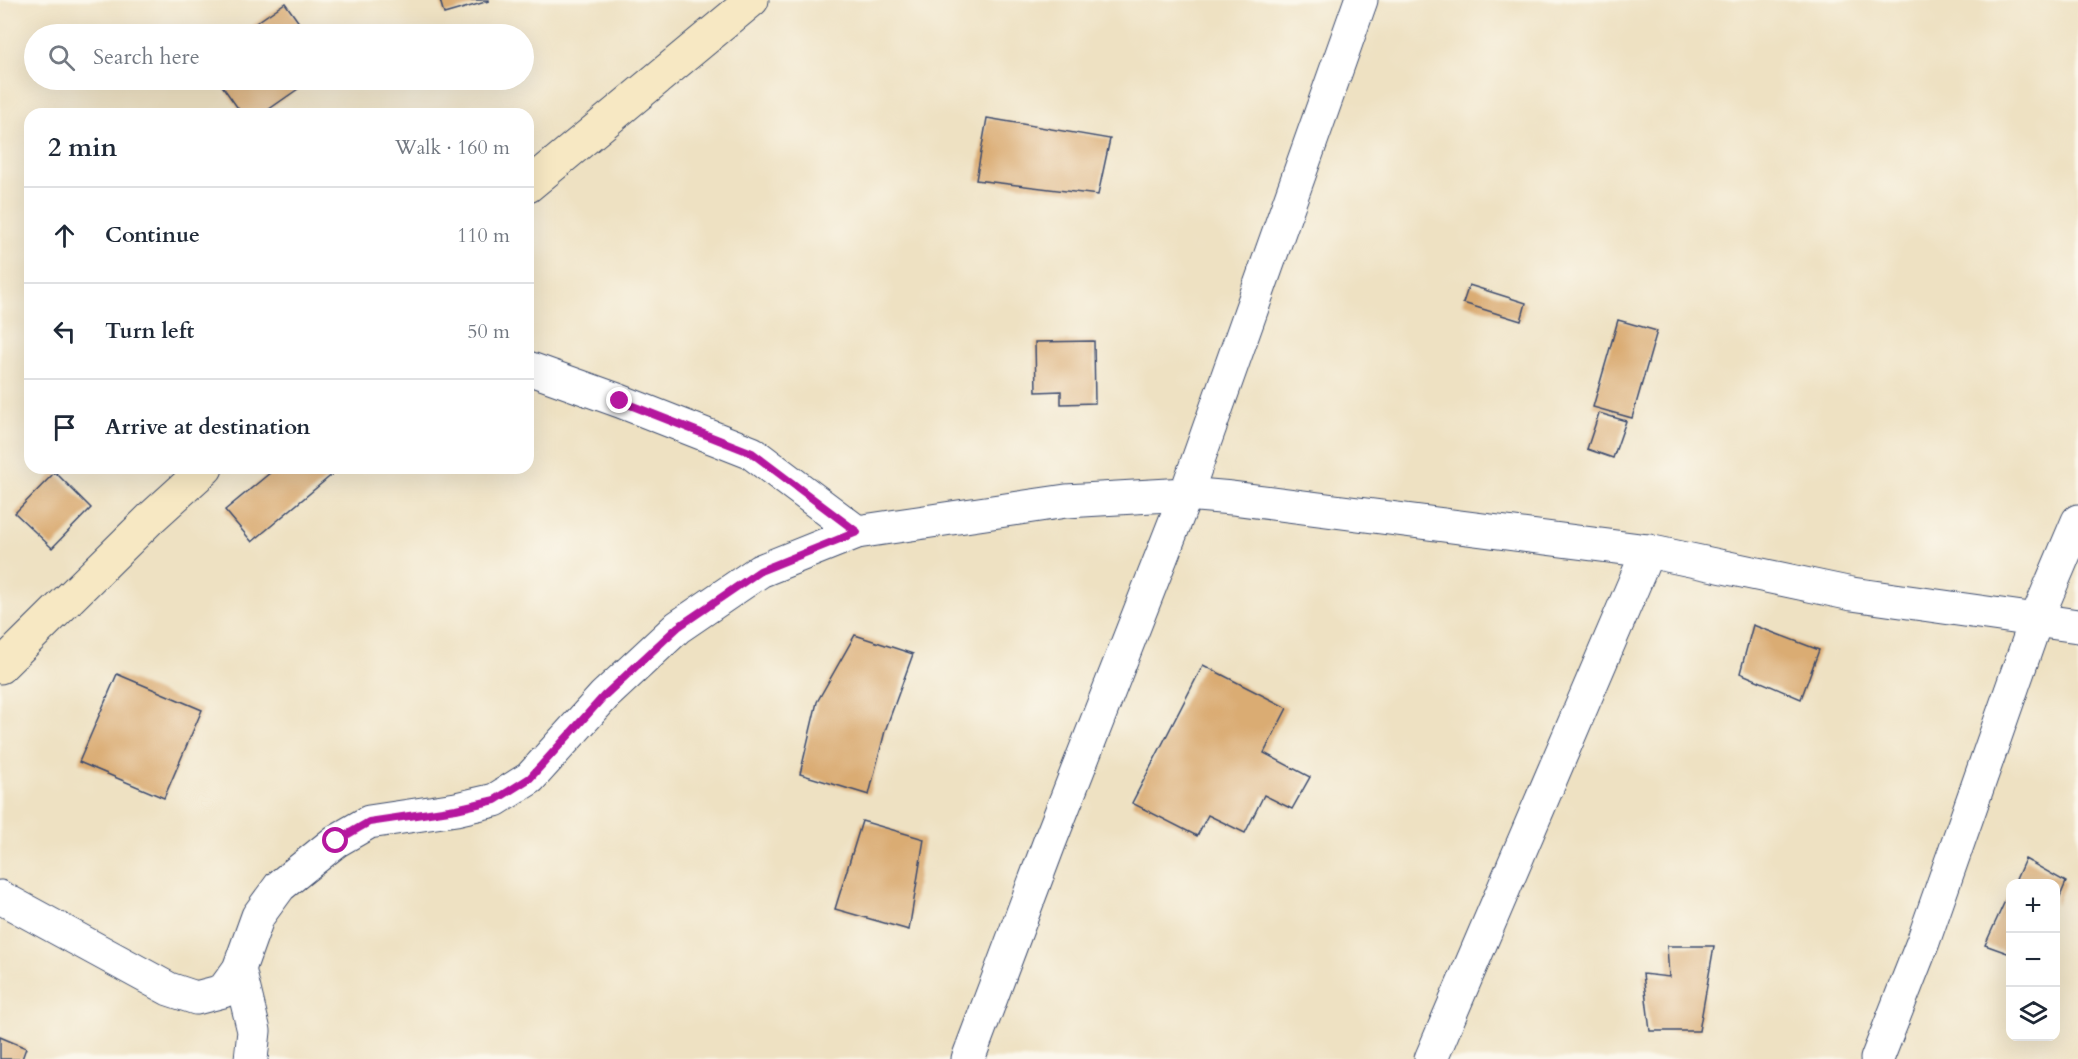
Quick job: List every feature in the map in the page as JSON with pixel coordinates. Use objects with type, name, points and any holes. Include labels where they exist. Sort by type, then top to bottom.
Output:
[{"type":"street","points":[[534,181],[752,0]]},
{"type":"street","points":[[968,1059],[1186,494],[1361,0]]},
{"type":"street","points":[[534,370],[752,453],[857,532]]},
{"type":"street","points":[[0,667],[151,518],[199,474]]},
{"type":"street","points":[[0,897],[169,989],[196,998],[223,992],[239,969],[258,916],[280,886],[336,841],[369,822],[456,809],[495,800],[530,778],[604,696],[678,627],[760,571],[857,532],[1066,501],[1186,494],[1648,551],[1852,594],[2078,626]]},
{"type":"street","points":[[1877,1059],[1923,942],[2036,620],[2078,521]]},
{"type":"street","points":[[1431,1059],[1648,551]]},
{"type":"street","points":[[239,969],[254,1031],[251,1059]]},
{"type":"building","points":[[440,0],[489,0],[489,1],[444,14]]},
{"type":"building","points":[[285,3],[300,24],[255,24]]},
{"type":"building","points":[[225,90],[296,90],[271,108],[238,108]]},
{"type":"building","points":[[987,118],[1110,139],[1098,195],[976,180]]},
{"type":"building","points":[[1469,285],[1526,303],[1521,321],[1463,303]]},
{"type":"building","points":[[1618,320],[1657,331],[1632,418],[1593,407]]},
{"type":"building","points":[[1094,341],[1095,403],[1061,404],[1061,391],[1036,392],[1035,342]]},
{"type":"building","points":[[1599,413],[1626,421],[1613,458],[1587,449]]},
{"type":"building","points":[[53,474],[57,474],[91,508],[52,548],[15,513]]},
{"type":"building","points":[[269,474],[333,474],[252,542],[225,510]]},
{"type":"building","points":[[1753,625],[1819,650],[1801,699],[1740,673]]},
{"type":"building","points":[[855,635],[913,654],[885,731],[869,795],[800,774],[817,702]]},
{"type":"building","points":[[1203,665],[1287,708],[1264,753],[1310,777],[1292,809],[1264,795],[1245,833],[1208,815],[1197,836],[1132,803]]},
{"type":"building","points":[[117,674],[202,710],[164,798],[79,762]]},
{"type":"building","points":[[862,821],[924,839],[909,930],[835,909]]},
{"type":"building","points":[[2025,859],[2066,882],[2060,896],[2060,879],[2016,879]]},
{"type":"building","points":[[2006,899],[2006,953],[1985,945]]},
{"type":"building","points":[[1667,946],[1714,946],[1699,1031],[1650,1031],[1643,974],[1669,977]]},
{"type":"building","points":[[0,1037],[26,1048],[22,1059],[0,1059]]},
{"type":"route","points":[[336,841],[369,822],[456,809],[495,800],[530,778],[604,696],[678,627],[760,571],[857,532],[752,453],[620,401]]}]
